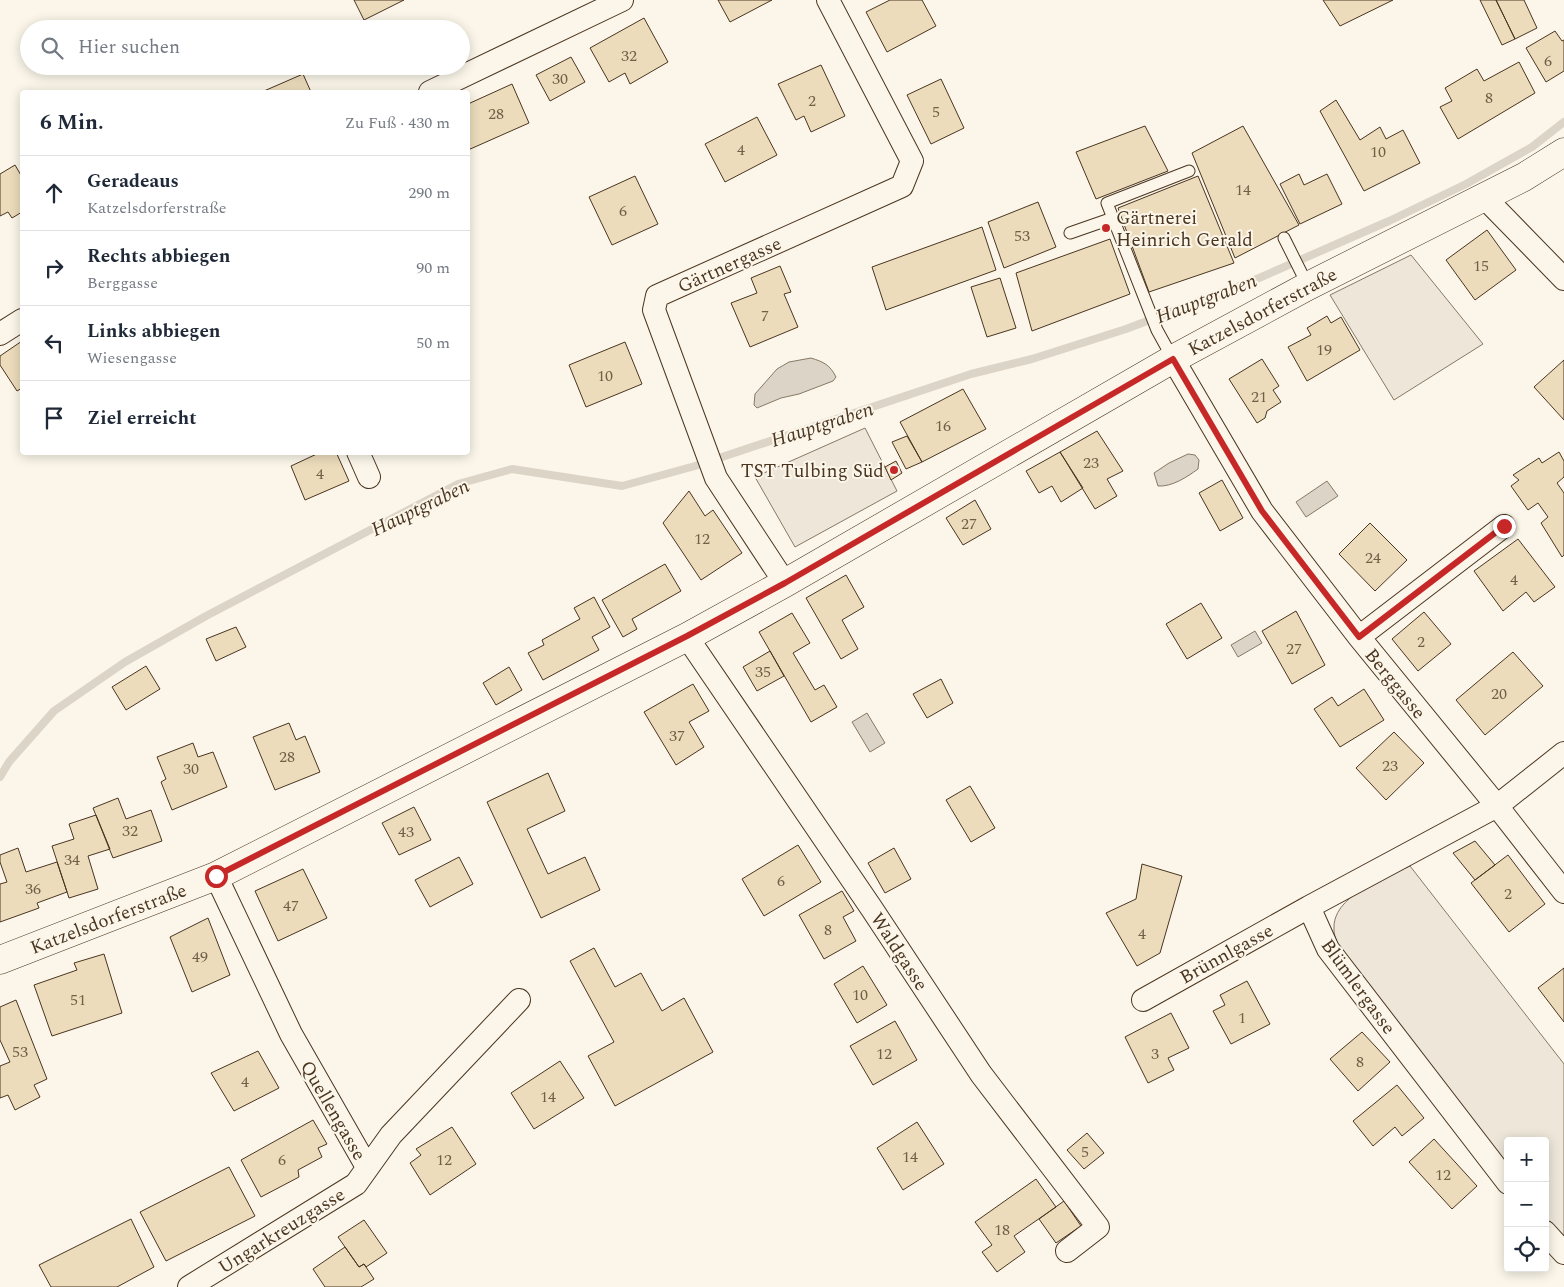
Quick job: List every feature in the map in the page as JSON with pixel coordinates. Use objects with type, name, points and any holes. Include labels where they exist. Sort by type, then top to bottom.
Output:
[{"type":"street","points":[[470,73],[622,0]]},
{"type":"street","name":"Gärtnergasse","points":[[785,583],[716,478],[654,310],[657,296],[902,186],[912,161],[828,0]]},
{"type":"street","points":[[434,90],[465,75]]},
{"type":"street","name":"Katzelsdorferstraße","points":[[0,960],[216,876],[687,636],[785,583],[1173,359],[1304,279],[1484,197],[1524,177],[1564,152]]},
{"type":"street","points":[[1484,197],[1564,279]]},
{"type":"street","points":[[0,334],[20,321]]},
{"type":"street","name":"Berggasse","points":[[1173,359],[1262,511],[1359,637],[1497,806],[1564,892]]},
{"type":"street","points":[[359,455],[369,477]]},
{"type":"street","points":[[1359,637],[1504,526]]},
{"type":"street","name":"Waldgasse","points":[[687,636],[981,1074],[1098,1226],[1067,1250]]},
{"type":"street","points":[[1308,907],[1497,806],[1564,753]]},
{"type":"street","name":"Quellengasse","points":[[216,876],[291,1034],[367,1167],[391,1135],[518,1000]]},
{"type":"street","name":"Brünnlgasse","points":[[1143,1000],[1308,907]]},
{"type":"street","name":"Blümlergasse","points":[[1308,907],[1328,949],[1507,1182]]},
{"type":"street","name":"Ungarkreuzgasse","points":[[189,1287],[356,1184],[367,1167]]},
{"type":"street","points":[[1549,1236],[1564,1253]]},
{"type":"lane","points":[[1173,359],[1156,330],[1108,203],[1188,171]]},
{"type":"lane","points":[[1070,233],[1113,218]]},
{"type":"lane","points":[[1284,238],[1304,279]]},
{"type":"shaded area","points":[[1411,255],[1483,344],[1394,400],[1330,295]]},
{"type":"shaded area","points":[[811,358],[829,367],[836,377],[833,381],[757,408],[754,405],[755,394],[777,369],[789,362]]},
{"type":"shaded area","points":[[865,428],[897,491],[795,547],[755,477]]},
{"type":"shaded area","points":[[1188,454],[1195,455],[1199,460],[1198,469],[1174,483],[1158,486],[1154,473]]},
{"type":"shaded area","points":[[1327,481],[1338,496],[1306,517],[1296,502]]},
{"type":"shaded area","points":[[1255,631],[1262,643],[1238,657],[1231,645]]},
{"type":"shaded area","points":[[867,713],[885,743],[870,752],[852,722]]},
{"type":"shaded area","points":[[1410,866],[1564,1064],[1564,1240],[1549,1222],[1549,1137],[1504,1137],[1504,1166],[1341,953],[1334,930],[1335,918],[1341,907],[1350,898],[1374,883]]},
{"type":"building","points":[[354,0],[404,0],[364,20]]},
{"type":"building","points":[[718,0],[772,0],[730,22]]},
{"type":"building","points":[[890,0],[922,0],[936,26],[887,52],[866,12]]},
{"type":"building","points":[[1323,0],[1393,0],[1340,26]]},
{"type":"building","points":[[1480,0],[1496,0],[1515,39],[1502,45]]},
{"type":"building","points":[[1496,0],[1524,0],[1537,28],[1515,39]]},
{"type":"building","points":[[644,18],[668,62],[630,84],[625,73],[609,82],[590,48]]},
{"type":"building","points":[[1555,31],[1562,41],[1564,40],[1564,71],[1546,82],[1526,48]]},
{"type":"building","points":[[571,57],[585,82],[550,101],[536,75]]},
{"type":"building","points":[[1519,62],[1535,93],[1458,139],[1440,107],[1452,101],[1445,88],[1477,69],[1484,81]]},
{"type":"building","points":[[821,65],[845,116],[811,132],[804,116],[796,120],[778,84]]},
{"type":"building","points":[[303,75],[310,90],[266,90]]},
{"type":"building","points":[[941,79],[964,128],[931,144],[907,95]]},
{"type":"building","points":[[512,84],[529,123],[470,149],[470,103]]},
{"type":"building","points":[[1336,100],[1360,140],[1380,127],[1386,139],[1403,130],[1420,163],[1364,191],[1320,111]]},
{"type":"building","points":[[757,117],[777,155],[725,182],[705,144]]},
{"type":"building","points":[[1145,126],[1168,171],[1096,199],[1076,152]]},
{"type":"building","points":[[1243,126],[1299,225],[1235,258],[1192,153]]},
{"type":"building","points":[[15,165],[20,174],[20,213],[12,218],[8,212],[0,216],[0,174]]},
{"type":"building","points":[[1299,174],[1304,185],[1327,174],[1342,204],[1300,224],[1280,184]]},
{"type":"building","points":[[635,176],[658,224],[612,245],[589,197]]},
{"type":"building","points":[[1198,176],[1234,263],[1149,292],[1118,208]]},
{"type":"building","points":[[1038,202],[1056,247],[1004,268],[988,222]]},
{"type":"building","points":[[982,227],[996,270],[886,310],[872,267]]},
{"type":"building","points":[[1487,230],[1516,270],[1475,300],[1446,260]]},
{"type":"building","points":[[1110,239],[1130,294],[1032,331],[1016,273]]},
{"type":"building","points":[[780,266],[791,292],[784,294],[798,327],[750,347],[731,303],[757,293],[751,278]]},
{"type":"building","points":[[1000,278],[1016,328],[987,337],[971,287]]},
{"type":"building","points":[[1327,316],[1331,323],[1341,317],[1360,350],[1307,381],[1288,347],[1311,335],[1307,328]]},
{"type":"building","points":[[20,342],[20,389],[17,391],[0,365],[0,356]]},
{"type":"building","points":[[625,342],[642,384],[586,407],[569,365]]},
{"type":"building","points":[[1262,359],[1279,386],[1273,390],[1281,402],[1267,411],[1265,418],[1257,423],[1229,379]]},
{"type":"building","points":[[1564,360],[1564,420],[1534,387]]},
{"type":"building","points":[[963,389],[986,429],[922,462],[900,422]]},
{"type":"building","points":[[1097,431],[1123,471],[1107,479],[1117,496],[1095,509],[1060,452]]},
{"type":"building","points":[[907,436],[922,462],[906,469],[892,442]]},
{"type":"building","points":[[1060,452],[1083,488],[1061,502],[1052,486],[1039,493],[1026,471]]},
{"type":"building","points":[[1559,452],[1564,461],[1564,477],[1557,483],[1564,493],[1564,555],[1562,557],[1541,523],[1548,517],[1538,503],[1528,510],[1511,486],[1519,480],[1513,475],[1539,458],[1542,463]]},
{"type":"building","points":[[315,455],[337,455],[349,481],[305,500],[291,466]]},
{"type":"building","name":"TST Tulbing Süd","points":[[896,461],[902,473],[891,480],[885,467]]},
{"type":"building","points":[[1222,480],[1243,518],[1220,531],[1199,493]]},
{"type":"building","points":[[689,491],[705,516],[713,510],[742,553],[701,580],[663,523]]},
{"type":"building","points":[[975,500],[991,529],[963,545],[946,518]]},
{"type":"building","points":[[1370,523],[1407,560],[1375,591],[1339,554]]},
{"type":"building","points":[[1518,539],[1555,587],[1534,602],[1526,592],[1503,611],[1474,571]]},
{"type":"building","points":[[665,564],[681,591],[632,619],[637,629],[623,637],[602,600]]},
{"type":"building","points":[[846,575],[864,607],[842,620],[858,649],[841,659],[806,598]]},
{"type":"building","points":[[594,597],[610,627],[592,637],[599,650],[543,680],[528,653],[544,645],[542,640],[580,619],[574,608]]},
{"type":"building","points":[[1201,603],[1222,638],[1187,659],[1166,624]]},
{"type":"building","points":[[1296,611],[1325,665],[1292,684],[1262,631]]},
{"type":"building","points":[[1424,612],[1451,644],[1418,671],[1392,639]]},
{"type":"building","points":[[792,613],[810,643],[793,653],[815,690],[824,685],[837,707],[811,722],[759,632]]},
{"type":"building","points":[[236,627],[246,647],[216,661],[206,639]]},
{"type":"building","points":[[770,651],[784,676],[757,691],[743,667]]},
{"type":"building","points":[[1513,652],[1543,686],[1485,735],[1456,700]]},
{"type":"building","points":[[146,666],[160,689],[126,710],[112,687]]},
{"type":"building","points":[[509,667],[522,690],[496,705],[483,683]]},
{"type":"building","points":[[941,679],[953,703],[927,718],[913,694]]},
{"type":"building","points":[[693,684],[709,711],[689,722],[704,747],[676,765],[644,712]]},
{"type":"building","points":[[1364,689],[1384,720],[1340,747],[1314,709],[1332,697],[1338,706]]},
{"type":"building","points":[[289,723],[296,740],[305,736],[320,772],[275,790],[253,737]]},
{"type":"building","points":[[1394,732],[1424,763],[1386,800],[1356,768]]},
{"type":"building","points":[[193,743],[198,757],[213,752],[227,787],[172,810],[161,782],[166,779],[157,757]]},
{"type":"building","points":[[548,773],[565,811],[527,829],[548,874],[585,857],[600,890],[541,918],[487,802]]},
{"type":"building","points":[[970,786],[995,828],[971,842],[946,800]]},
{"type":"building","points":[[118,798],[126,819],[151,810],[162,841],[113,858],[93,808]]},
{"type":"building","points":[[414,807],[431,840],[399,855],[382,823]]},
{"type":"building","points":[[96,815],[110,849],[88,856],[98,889],[69,898],[52,846],[74,839],[69,824]]},
{"type":"building","points":[[1475,841],[1495,865],[1475,880],[1453,853]]},
{"type":"building","points":[[798,845],[821,882],[764,916],[742,879]]},
{"type":"building","points":[[18,848],[26,872],[57,862],[67,892],[37,903],[39,908],[0,922],[0,884],[7,882],[0,862],[0,855]]},
{"type":"building","points":[[894,848],[911,879],[885,893],[868,863]]},
{"type":"building","points":[[1508,855],[1545,904],[1509,932],[1471,883]]},
{"type":"building","points":[[459,857],[473,884],[430,907],[415,880]]},
{"type":"building","points":[[1142,864],[1182,876],[1160,953],[1137,966],[1106,913],[1136,899]]},
{"type":"building","points":[[303,869],[327,918],[278,941],[255,891]]},
{"type":"building","points":[[842,891],[854,911],[843,917],[856,941],[824,959],[799,915]]},
{"type":"building","points":[[208,918],[230,975],[192,992],[170,937]]},
{"type":"building","points":[[594,948],[615,987],[641,973],[662,1011],[684,998],[713,1052],[615,1106],[588,1056],[614,1042],[570,961]]},
{"type":"building","points":[[104,954],[122,1013],[52,1036],[34,985],[77,970],[74,963]]},
{"type":"building","points":[[863,966],[887,1005],[857,1023],[834,984]]},
{"type":"building","points":[[1564,968],[1564,1022],[1538,988]]},
{"type":"building","points":[[1247,981],[1270,1024],[1231,1044],[1213,1011],[1225,1005],[1220,995]]},
{"type":"building","points":[[16,1000],[47,1079],[34,1085],[40,1097],[15,1110],[8,1095],[0,1098],[0,1066],[10,1062],[0,1040],[0,1007]]},
{"type":"building","points":[[1171,1013],[1189,1048],[1168,1058],[1174,1070],[1148,1083],[1125,1037]]},
{"type":"building","points":[[895,1021],[917,1060],[873,1085],[850,1046]]},
{"type":"building","points":[[1362,1032],[1390,1062],[1358,1091],[1330,1059]]},
{"type":"building","points":[[258,1051],[279,1088],[234,1111],[211,1073]]},
{"type":"building","points":[[560,1061],[584,1098],[534,1129],[511,1093]]},
{"type":"building","points":[[1397,1085],[1424,1118],[1402,1136],[1395,1127],[1373,1146],[1353,1121]]},
{"type":"building","points":[[313,1120],[327,1144],[318,1148],[322,1157],[298,1170],[299,1177],[261,1197],[241,1160]]},
{"type":"building","points":[[917,1122],[944,1164],[903,1190],[877,1148]]},
{"type":"building","points":[[452,1127],[476,1164],[430,1195],[410,1163],[421,1155],[416,1149]]},
{"type":"building","points":[[1087,1133],[1104,1153],[1084,1169],[1067,1150]]},
{"type":"building","points":[[1434,1139],[1477,1186],[1452,1209],[1409,1162]]},
{"type":"building","points":[[229,1167],[255,1216],[166,1261],[140,1212]]},
{"type":"building","points":[[1036,1179],[1056,1207],[1014,1236],[1025,1252],[997,1272],[982,1252],[992,1245],[975,1222]]},
{"type":"building","points":[[1064,1201],[1081,1226],[1056,1243],[1039,1219]]},
{"type":"building","points":[[131,1219],[154,1267],[117,1287],[51,1287],[39,1265]]},
{"type":"building","points":[[364,1220],[387,1253],[366,1267],[364,1264],[359,1267],[338,1237]]},
{"type":"building","points":[[345,1247],[359,1267],[364,1264],[374,1279],[361,1287],[325,1287],[313,1269]]},
{"type":"waterway","name":"Hauptgraben","points":[[0,777],[9,762],[54,711],[125,662],[206,616],[458,484],[512,469],[622,486],[695,466],[971,374],[1032,359],[1126,329],[1250,282],[1389,221],[1466,184],[1532,147],[1564,122]]},
{"type":"place","name":"Gärtnerei Heinrich Gerald","points":[[1106,228]]},
{"type":"place","name":"TST Tulbing Süd","points":[[894,470]]},
{"type":"route","points":[[216,876],[687,636],[785,583],[1173,359],[1262,511],[1359,637],[1504,526]]}]
